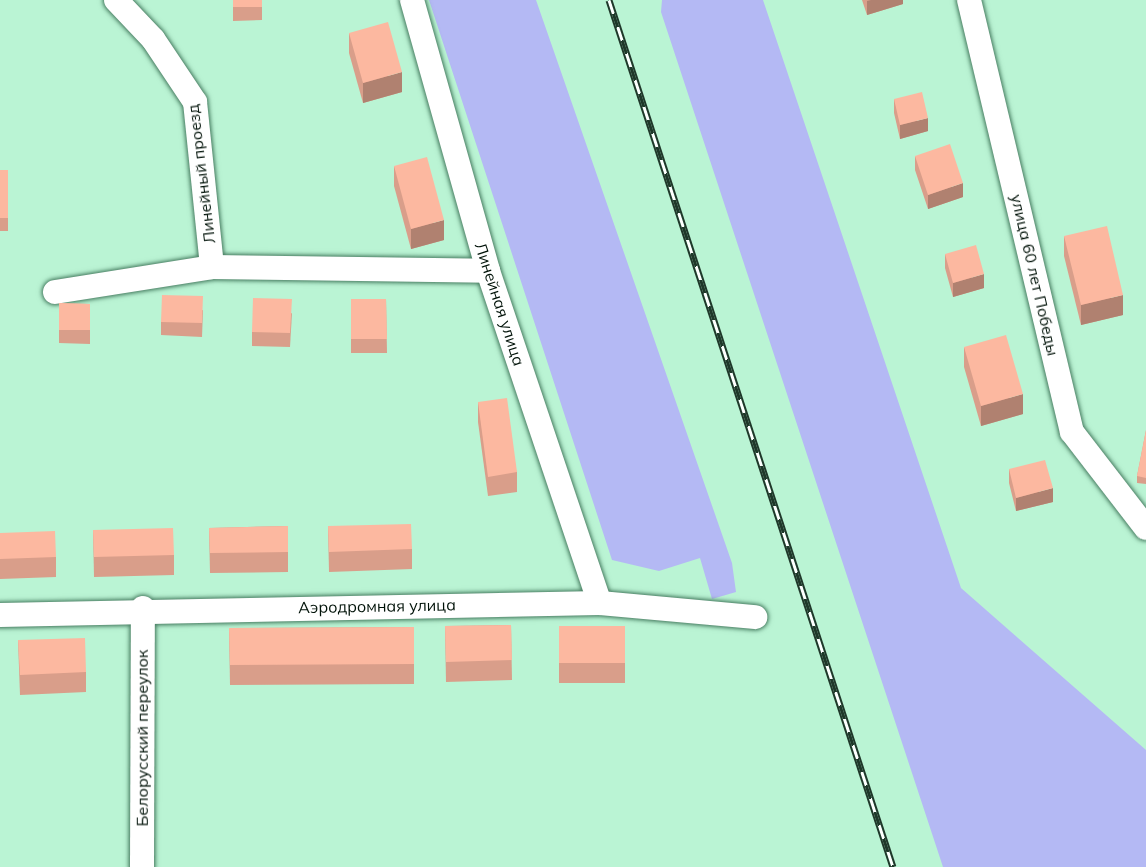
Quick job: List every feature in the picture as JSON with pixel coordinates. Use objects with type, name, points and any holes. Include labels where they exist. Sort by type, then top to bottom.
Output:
[{"type":"street","name":"Линейный проезд","points":[[116,0],[153,39],[195,102],[212,267]]},
{"type":"street","name":"Линейная улица","points":[[412,0],[488,272],[600,603]]},
{"type":"street","name":"улица 60 лет Победы","points":[[969,0],[1072,432],[1146,528]]},
{"type":"street","name":"Линейный проезд","points":[[55,292],[212,267],[488,272]]},
{"type":"street","name":"Аэродромная улица","points":[[0,615],[143,608],[600,603],[754,616]]},
{"type":"street","name":"Белорусский переулок","points":[[142,867],[143,608]]},
{"type":"shaded area","points":[[429,0],[536,0],[732,563],[736,592],[712,599],[700,558],[659,571],[612,560]]},
{"type":"shaded area","points":[[662,0],[763,0],[961,588],[1146,750],[1146,867],[943,867],[661,12]]},
{"type":"building","points":[[233,0],[262,0],[262,7],[233,7]]},
{"type":"building","points":[[388,22],[402,72],[363,83],[349,33]]},
{"type":"building","points":[[922,92],[928,118],[900,125],[894,99]]},
{"type":"building","points":[[950,144],[963,183],[928,195],[915,156]]},
{"type":"building","points":[[427,157],[444,220],[411,229],[394,166]]},
{"type":"building","points":[[0,170],[8,170],[8,218],[0,218]]},
{"type":"building","points":[[1107,226],[1123,295],[1081,305],[1064,236]]},
{"type":"building","points":[[976,245],[984,274],[953,283],[945,254]]},
{"type":"building","points":[[162,295],[203,296],[202,323],[161,322]]},
{"type":"building","points":[[253,298],[292,299],[290,333],[252,332]]},
{"type":"building","points":[[351,299],[386,299],[387,339],[351,339]]},
{"type":"building","points":[[59,303],[90,304],[90,330],[59,330]]},
{"type":"building","points":[[1006,335],[1023,394],[981,406],[964,347]]},
{"type":"building","points":[[507,398],[517,472],[488,477],[478,402]]},
{"type":"building","points":[[1146,430],[1146,478],[1137,476]]},
{"type":"building","points":[[1045,460],[1053,488],[1016,498],[1009,469]]},
{"type":"building","points":[[411,524],[412,549],[329,552],[328,526]]},
{"type":"building","points":[[288,526],[288,552],[210,553],[209,528]]},
{"type":"building","points":[[173,528],[174,555],[94,557],[93,530]]},
{"type":"building","points":[[55,531],[56,557],[0,559],[0,533]]},
{"type":"building","points":[[511,625],[512,660],[446,662],[445,626]]},
{"type":"building","points":[[559,626],[625,626],[625,663],[559,663]]},
{"type":"building","points":[[414,627],[414,664],[230,665],[229,628]]},
{"type":"building","points":[[85,638],[86,672],[20,675],[18,640]]},
{"type":"railway","points":[[609,0],[893,867]]}]
